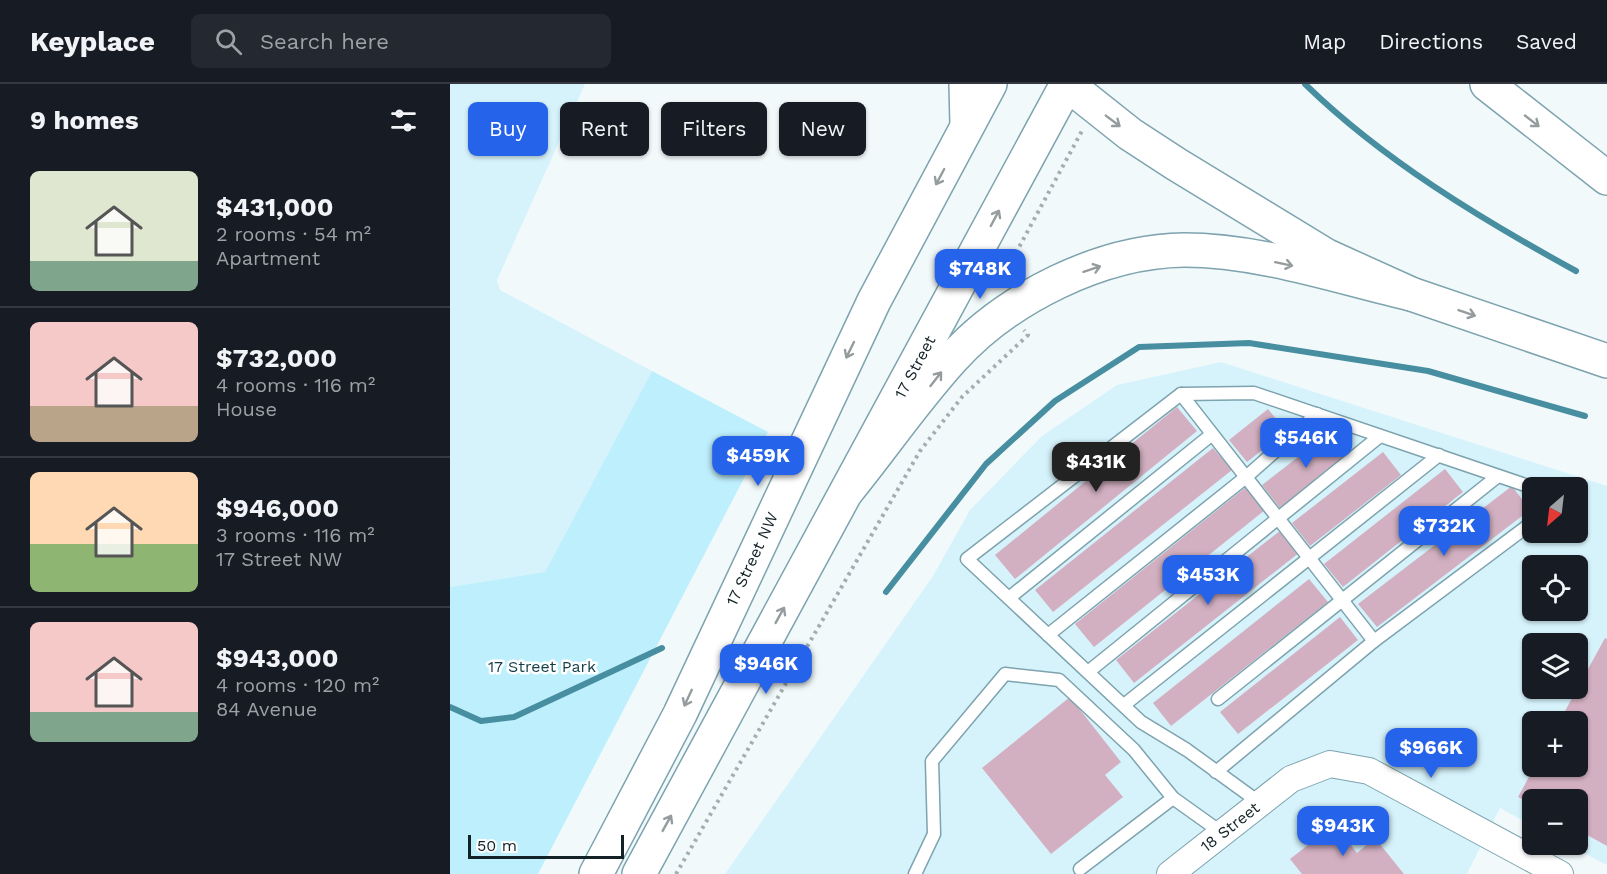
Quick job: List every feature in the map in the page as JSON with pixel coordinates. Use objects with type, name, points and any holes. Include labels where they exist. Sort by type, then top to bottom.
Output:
[{"type":"main road","points":[[966,84],[967,125]]},
{"type":"main road","name":"17 Street NW","points":[[596,874],[681,714],[874,301],[990,84]]},
{"type":"main road","points":[[1067,84],[1097,109],[1224,196],[1327,256],[1411,294],[1607,362]]},
{"type":"main road","name":"17 Street","points":[[848,491],[1067,84]]},
{"type":"main road","points":[[1487,84],[1607,178]]},
{"type":"main road","points":[[639,874],[848,491],[952,359],[1009,309],[1042,289],[1090,269],[1139,255],[1184,250],[1233,254],[1411,294]]},
{"type":"street","name":"18 Street","points":[[1170,874],[1291,779],[1330,764],[1369,771],[1560,874]]},
{"type":"lane","points":[[1260,803],[1141,722],[967,559],[1181,394],[1254,393],[1522,484]]},
{"type":"lane","points":[[1181,394],[1374,641]]},
{"type":"lane","points":[[1048,635],[1246,477],[1317,414]]},
{"type":"lane","points":[[1009,598],[1211,435]]},
{"type":"lane","points":[[1088,672],[1380,436]]},
{"type":"lane","points":[[1124,705],[1439,455]]},
{"type":"lane","points":[[1218,699],[1498,476]]},
{"type":"lane","points":[[1216,772],[1374,641],[1522,530]]},
{"type":"lane","points":[[915,874],[934,834],[932,760],[1005,674],[1059,680],[1134,750],[1173,798],[1222,833]]},
{"type":"lane","points":[[1080,868],[1173,798]]},
{"type":"path","points":[[676,874],[920,451],[962,397],[1028,335],[997,288],[1086,123],[1097,109]]},
{"type":"shaded area","points":[[450,84],[585,84],[577,102],[560,102],[560,140],[497,280],[500,290],[652,371],[545,572],[450,587]]},
{"type":"shaded area","points":[[1221,362],[1579,477],[1522,477],[1522,543],[1588,543],[1588,480],[1607,486],[1607,865],[1588,855],[1588,789],[1522,789],[1522,820],[1500,808],[1467,874],[725,874],[933,576],[970,510],[1042,436],[1117,385]]},
{"type":"green space","name":"17 Street Park","points":[[652,371],[768,432],[538,874],[450,874],[450,587],[545,572]]},
{"type":"building","points":[[1177,407],[1197,431],[1015,579],[995,555]]},
{"type":"building","points":[[1268,409],[1286,431],[1247,462],[1229,440]]},
{"type":"building","points":[[1333,430],[1351,453],[1280,508],[1262,485]]},
{"type":"building","points":[[1213,448],[1232,470],[1053,612],[1035,590]]},
{"type":"building","points":[[1383,452],[1401,475],[1310,546],[1292,523]]},
{"type":"building","points":[[1445,469],[1463,492],[1343,587],[1324,564]]},
{"type":"building","points":[[1512,486],[1522,499],[1522,516],[1377,627],[1358,604]]},
{"type":"building","points":[[1246,487],[1265,510],[1094,647],[1075,624]]},
{"type":"building","points":[[1281,530],[1300,552],[1134,683],[1116,660]]},
{"type":"building","points":[[1309,579],[1328,602],[1171,726],[1153,703]]},
{"type":"building","points":[[1340,617],[1358,640],[1238,734],[1220,712]]},
{"type":"building","points":[[1605,638],[1607,639],[1607,846],[1588,836],[1588,789],[1522,789],[1529,777],[1588,777],[1588,711],[1565,711],[1572,699],[1588,699],[1588,669]]},
{"type":"building","points":[[1070,697],[1121,762],[1105,775],[1123,797],[1051,854],[982,768]]},
{"type":"building","points":[[1335,824],[1357,853],[1375,838],[1404,874],[1302,874],[1290,859]]},
{"type":"waterway","points":[[1305,84],[1335,112],[1400,163],[1469,209],[1576,271]]},
{"type":"waterway","points":[[886,592],[986,464],[1055,401],[1139,347],[1249,343],[1428,371],[1585,416]]},
{"type":"waterway","points":[[450,707],[481,721],[514,717],[662,648]]}]
